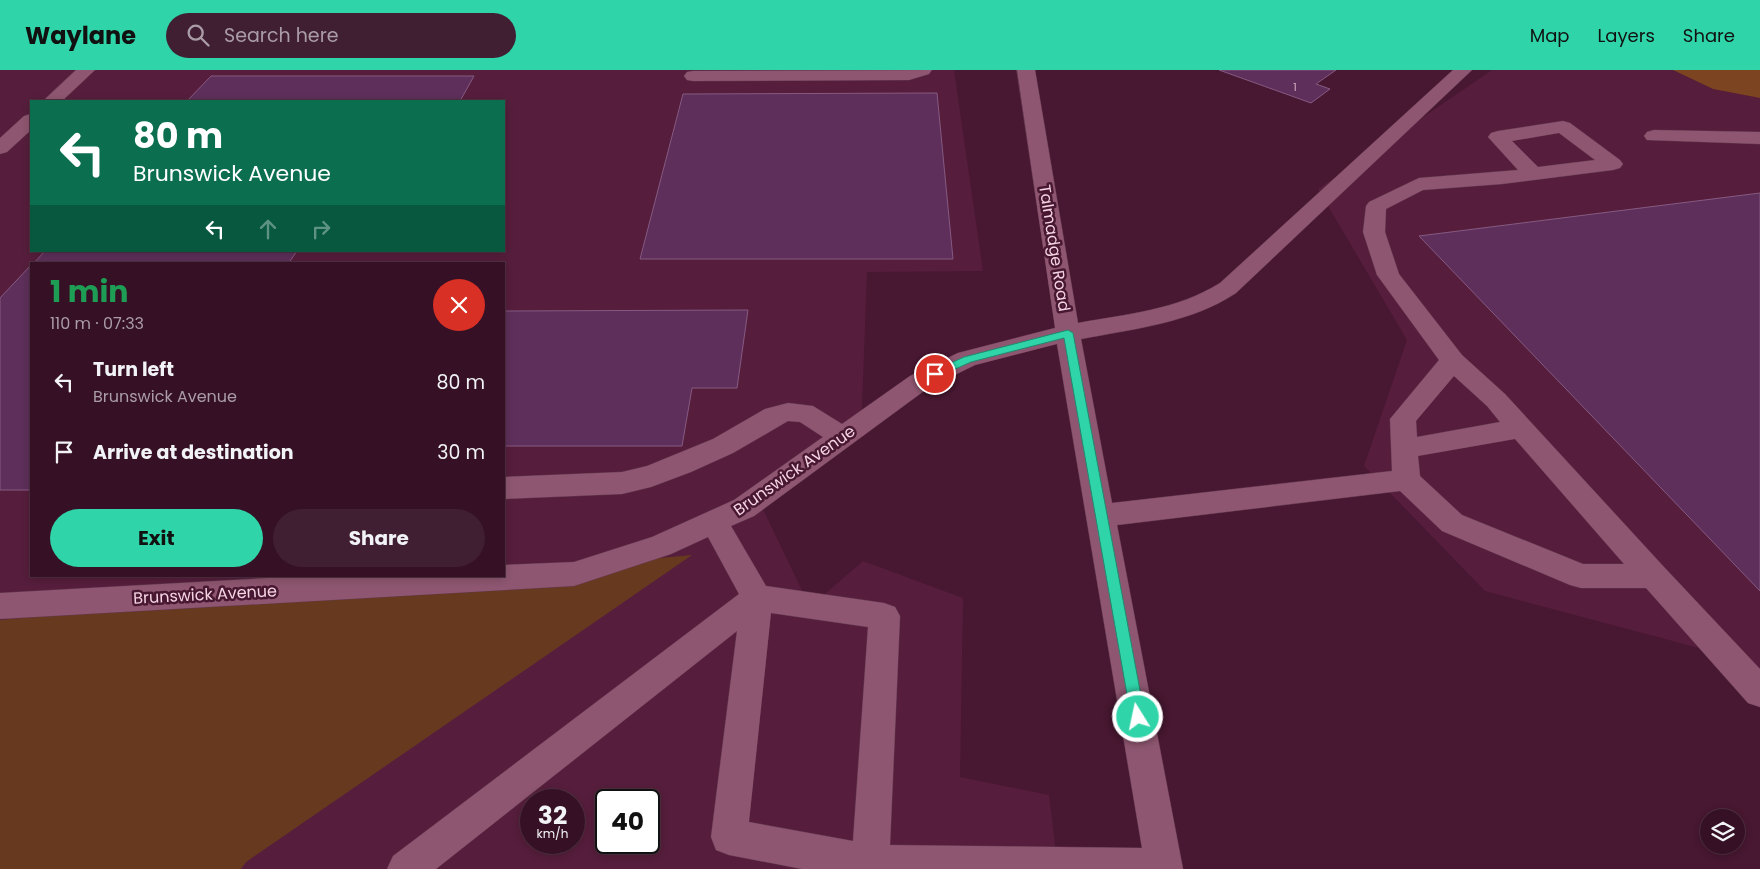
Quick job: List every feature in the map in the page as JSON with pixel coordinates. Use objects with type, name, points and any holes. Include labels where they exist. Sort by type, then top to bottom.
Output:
[{"type":"street","points":[[53,100],[86,70]]},
{"type":"street","points":[[693,76],[909,75],[923,70]]},
{"type":"street","name":"Talmadge Road","points":[[1026,70],[1068,333],[1100,516],[1132,679],[1164,868]]},
{"type":"street","name":"Brunswick Avenue","points":[[505,576],[574,574],[661,546],[744,508],[919,382],[967,359],[1068,333],[1154,317],[1195,306],[1211,299],[1235,282],[1463,70]]},
{"type":"street","points":[[0,148],[30,121]]},
{"type":"street","points":[[1654,136],[1760,138]]},
{"type":"street","points":[[1533,174],[1419,184],[1376,206],[1374,232],[1388,275],[1453,361],[1496,400],[1653,576],[1760,692]]},
{"type":"street","points":[[1453,361],[1403,420],[1406,480],[1452,523],[1581,576],[1653,576]]},
{"type":"street","points":[[505,488],[622,483],[651,476],[698,458],[723,446],[774,416],[788,412],[804,413],[818,420],[842,437]]},
{"type":"street","points":[[1404,449],[1521,428]]},
{"type":"street","points":[[1100,516],[1406,480]]},
{"type":"street","points":[[714,522],[757,598],[729,837],[870,863],[1164,868]]},
{"type":"street","name":"Brunswick Avenue","points":[[0,606],[264,584],[485,577]]},
{"type":"street","points":[[406,869],[757,598],[884,616],[870,863]]},
{"type":"shaded area","points":[[0,70],[954,70],[983,271],[867,272],[861,434],[760,503],[810,607],[863,561],[963,598],[960,777],[1049,795],[1058,869],[0,869]]},
{"type":"shaded area","points":[[1492,70],[1673,70],[1713,89],[1760,98],[1760,706],[1714,652],[1485,591],[1364,466],[1407,340],[1318,189]]},
{"type":"shaded area","points":[[1673,70],[1760,70],[1760,98],[1713,89]]},
{"type":"shaded area","points":[[692,555],[246,862],[241,869],[0,869],[0,620],[454,577],[505,577],[505,573]]},
{"type":"building","points":[[1219,70],[1336,70],[1316,84],[1330,89],[1311,103]]},
{"type":"building","points":[[211,76],[474,76],[461,100],[188,100]]},
{"type":"building","points":[[937,93],[953,259],[640,259],[683,94]]},
{"type":"building","points":[[1760,193],[1760,591],[1419,236]]},
{"type":"building","points":[[44,252],[296,252],[289,262],[35,262]]},
{"type":"building","points":[[30,266],[30,490],[0,490],[0,298]]},
{"type":"building","points":[[748,310],[737,388],[692,388],[682,446],[505,446],[505,311]]},
{"type":"route","points":[[935,374],[967,359],[1068,333],[1138,717]]}]
